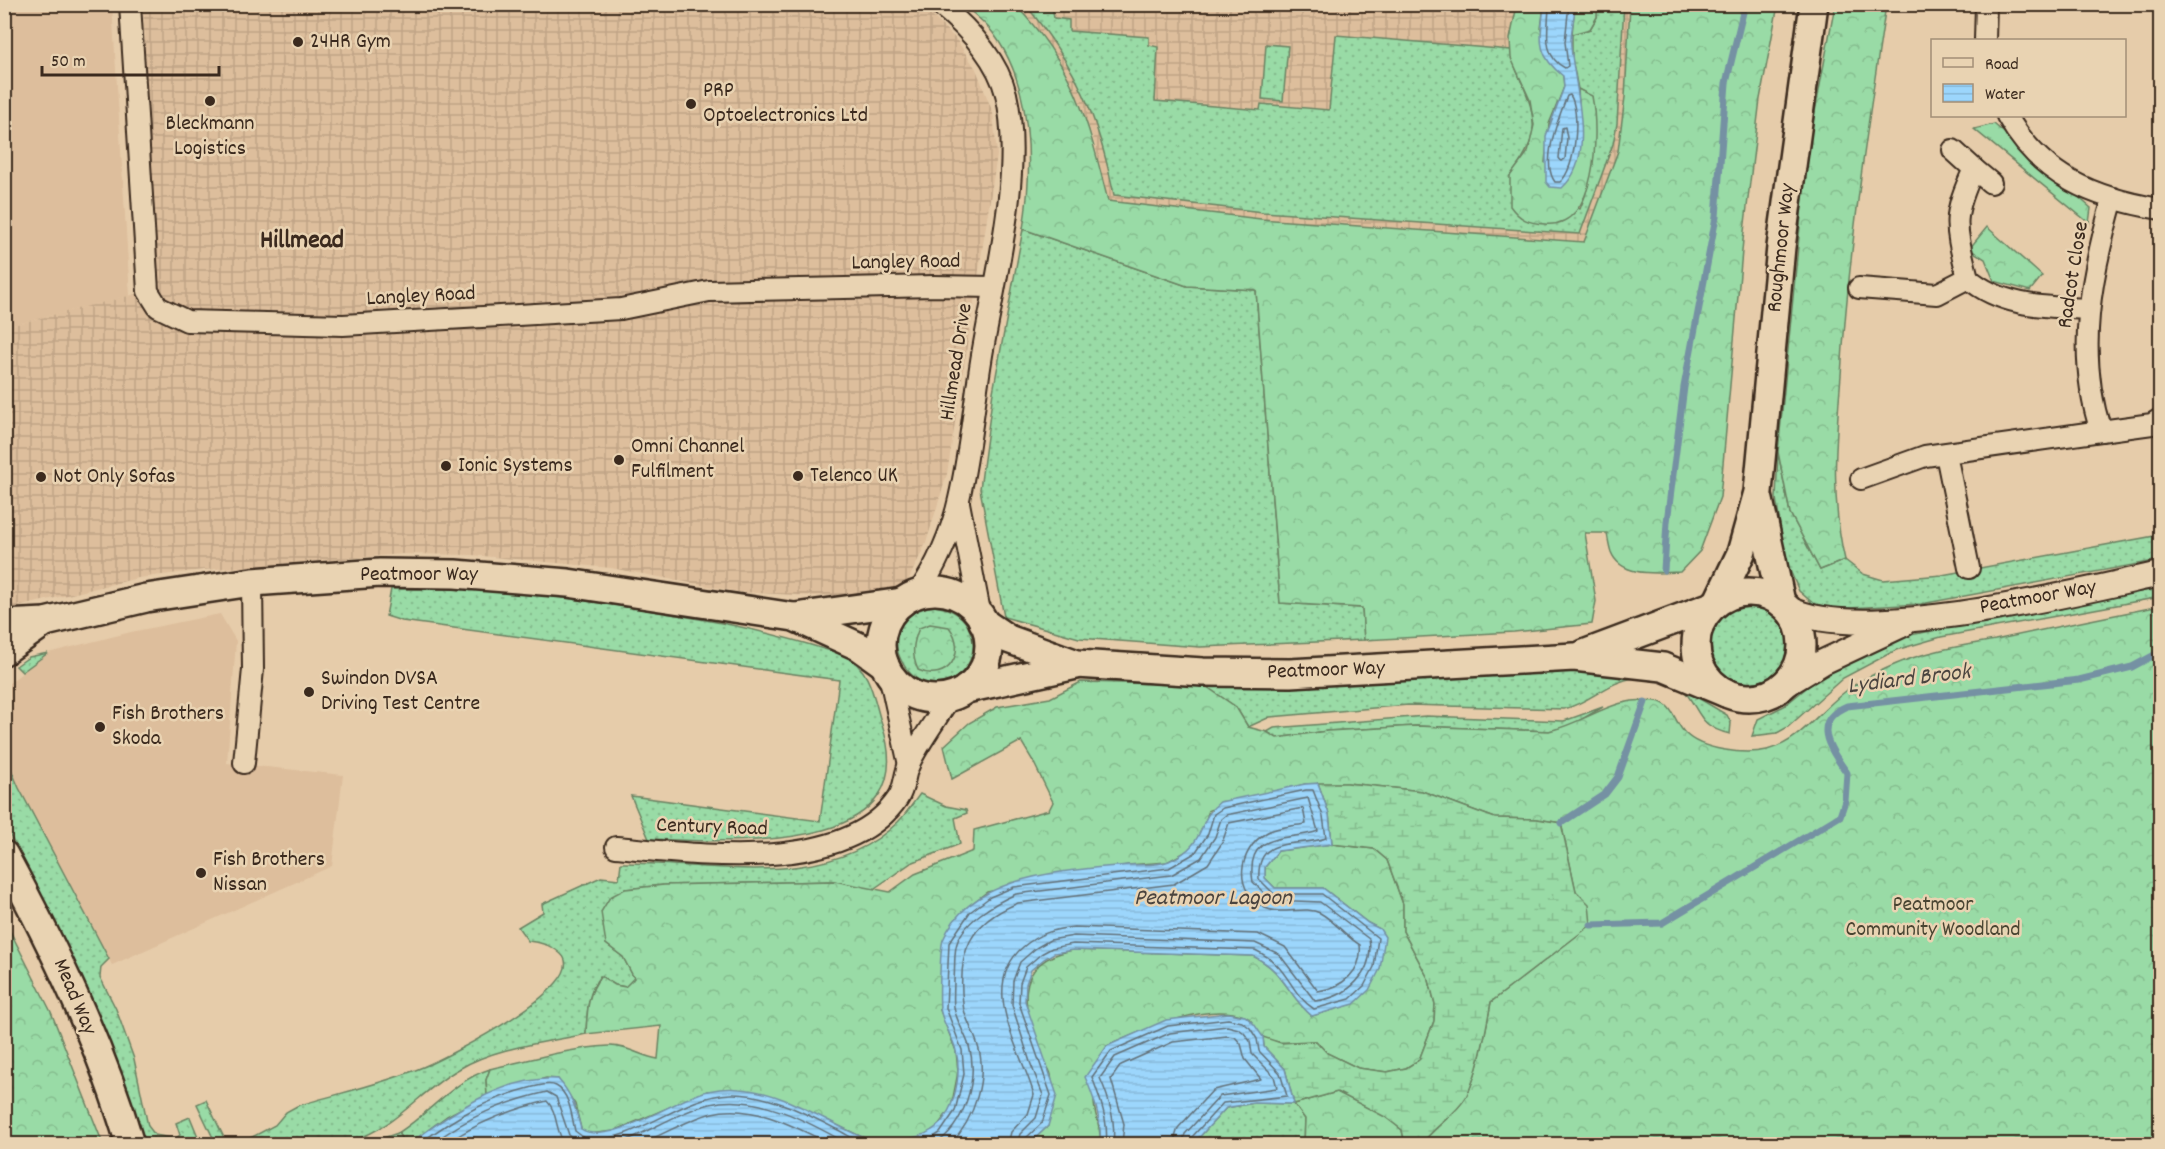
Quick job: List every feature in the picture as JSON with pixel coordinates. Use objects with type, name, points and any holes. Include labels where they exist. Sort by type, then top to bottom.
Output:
[{"type":"main road","name":"Roughmoor Way","points":[[1715,603],[1741,553],[1758,492],[1781,247],[1814,4]]},
{"type":"main road","name":"Roughmoor Way","points":[[1758,492],[1785,605]]},
{"type":"main road","name":"Peatmoor Way","points":[[4,624],[45,622],[146,598],[252,582],[380,573],[465,574],[568,583],[794,617],[860,647],[887,669]]},
{"type":"main road","points":[[933,591],[955,595],[974,608],[982,620],[988,638],[986,662],[975,682],[958,693],[933,699],[910,693],[887,669],[881,648],[884,627],[894,609],[910,598],[933,591]]},
{"type":"main road","points":[[1750,591],[1771,596],[1785,605],[1800,629],[1802,651],[1795,672],[1780,688],[1760,697],[1737,697],[1717,688],[1702,671],[1696,649],[1698,628],[1715,603],[1738,592],[1750,591]]},
{"type":"main road","name":"Peatmoor Way","points":[[794,617],[910,598]]},
{"type":"main road","name":"Peatmoor Way","points":[[1574,657],[1715,603]]},
{"type":"main road","name":"Peatmoor Way","points":[[982,620],[1008,639],[1077,664],[1203,672],[1281,673],[1574,657],[1663,668],[1726,693]]},
{"type":"main road","name":"Peatmoor Way","points":[[4,651],[45,622]]},
{"type":"main road","name":"Peatmoor Way","points":[[958,693],[1077,664]]},
{"type":"main road","name":"Mead Way","points":[[4,855],[50,940],[86,1021],[130,1144]]},
{"type":"street","name":"Langley Road","points":[[130,4],[148,291],[158,307],[180,319],[368,324],[621,309],[709,291],[934,286],[993,287]]},
{"type":"street","name":"Hillmead Drive","points":[[910,598],[934,566],[959,501],[1010,168],[1011,124],[1008,106],[997,74],[974,36],[939,4]]},
{"type":"street","points":[[1985,39],[1986,4]]},
{"type":"street","points":[[2008,117],[2021,140],[2063,177],[2113,198],[2160,209]]},
{"type":"street","points":[[1953,150],[1991,183]]},
{"type":"street","points":[[1974,169],[1957,211],[1960,241],[1968,278],[1987,291],[2014,302],[2088,309]]},
{"type":"street","name":"Radcot Close","points":[[2101,431],[2092,405],[2087,370],[2088,309],[2113,198]]},
{"type":"street","points":[[1859,288],[1937,294],[1968,278]]},
{"type":"street","points":[[1861,479],[1913,459],[2152,424],[2160,419]]},
{"type":"street","points":[[1946,454],[1969,568]]},
{"type":"street","name":"Hillmead Drive","points":[[959,501],[982,620]]},
{"type":"street","name":"Peatmoor Way","points":[[1785,605],[1804,617],[1833,621],[1914,619],[2026,602],[2160,574]]},
{"type":"street","points":[[244,763],[253,669],[252,582]]},
{"type":"street","name":"Peatmoor Way","points":[[1780,688],[1823,662],[1914,619]]},
{"type":"street","points":[[887,669],[909,765]]},
{"type":"street","name":"Century Road","points":[[616,847],[710,855],[771,855],[837,842],[859,833],[889,808],[903,789],[909,765],[958,693]]},
{"type":"shaded area","points":[[5,4],[112,5],[130,296],[5,327]]},
{"type":"shaded area","points":[[143,5],[912,5],[928,12],[956,39],[976,69],[993,113],[997,155],[947,474],[926,543],[907,583],[898,588],[860,594],[814,596],[739,592],[611,568],[472,555],[403,554],[203,570],[138,578],[5,610],[5,327],[156,289]]},
{"type":"shaded area","points":[[1015,5],[1630,5],[1625,97],[1618,152],[1585,242],[1261,219],[1108,201],[1095,144],[1080,101],[1051,51]]},
{"type":"shaded area","points":[[220,614],[236,641],[227,763],[343,775],[332,866],[112,965],[19,788],[5,753],[4,687],[48,653],[131,632]]},
{"type":"green space","points":[[963,5],[1015,5],[1052,50],[1066,73],[1086,120],[1108,201],[1261,219],[1584,242],[1618,151],[1625,97],[1630,5],[1778,5],[1760,99],[1743,240],[1720,497],[1700,551],[1680,572],[1641,572],[1631,570],[1616,560],[1611,552],[1607,533],[1585,533],[1596,601],[1592,624],[1514,632],[1364,640],[1362,608],[1280,603],[1256,290],[1187,286],[1023,229],[1028,154],[1023,102],[1006,54],[990,29]]},
{"type":"green space","points":[[1026,5],[1052,5],[1054,18],[1069,20],[1069,31],[1149,37],[1149,45],[1158,47],[1155,101],[1260,110],[1261,104],[1329,110],[1336,35],[1511,50],[1532,111],[1533,133],[1525,153],[1510,176],[1580,209],[1592,168],[1593,111],[1592,97],[1578,89],[1572,59],[1572,34],[1590,29],[1597,17],[1597,5],[1624,5],[1617,124],[1613,144],[1580,234],[1263,212],[1114,195],[1100,140],[1083,94],[1059,51]]},
{"type":"green space","points":[[1517,5],[1544,5],[1541,29],[1563,76],[1564,87],[1549,124],[1545,162],[1581,138],[1578,89],[1592,96],[1595,132],[1591,175],[1585,195],[1576,211],[1563,221],[1545,224],[1530,222],[1517,215],[1510,206],[1510,176],[1528,152],[1534,125],[1530,100],[1511,58],[1510,39]]},
{"type":"green space","points":[[1575,5],[1597,5],[1597,17],[1590,29],[1572,34]]},
{"type":"green space","points":[[1835,5],[1886,5],[1854,235],[1844,328],[1835,468],[1837,514],[1845,560],[1820,570],[1790,513],[1778,452],[1807,154]]},
{"type":"green space","points":[[1266,44],[1288,46],[1283,101],[1262,99]]},
{"type":"green space","points":[[1994,124],[2091,208],[2089,223],[1974,129]]},
{"type":"green space","points":[[1987,227],[2042,276],[2030,291],[1994,281],[1985,259],[1969,249]]},
{"type":"green space","points":[[1023,229],[1187,286],[1256,290],[1280,603],[1362,608],[1364,640],[1200,647],[1079,638],[1004,617],[980,489],[993,392]]},
{"type":"green space","points":[[1778,452],[1790,513],[1820,570],[1845,560],[1863,574],[1883,580],[1942,575],[2160,535],[2160,560],[1921,604],[1831,609],[1814,604],[1799,591],[1785,559],[1776,498]]},
{"type":"green space","points":[[2160,588],[2160,597],[1941,637],[1896,650],[1843,678],[1788,727],[1777,733],[1752,736],[1758,719],[1784,706],[1816,680],[1836,668],[1910,635]]},
{"type":"green space","points":[[391,589],[486,590],[596,602],[732,625],[837,653],[854,661],[861,668],[874,695],[882,725],[888,768],[875,800],[848,820],[811,833],[768,839],[724,841],[649,839],[631,796],[820,821],[839,680],[402,621],[386,616]]},
{"type":"green space","points":[[934,606],[946,608],[964,621],[972,636],[973,646],[964,670],[947,683],[930,684],[914,676],[902,663],[897,646],[899,629],[911,615]]},
{"type":"green space","name":"Peatmoor Community Woodland","points":[[2160,606],[2160,1144],[1422,1144],[1457,1109],[1471,1087],[1491,1002],[1590,925],[1576,892],[1561,823],[1537,819],[1495,818],[1422,791],[1347,783],[1305,784],[1209,810],[1202,832],[1191,849],[1167,862],[1128,865],[987,892],[966,908],[943,941],[940,1010],[956,1051],[958,1072],[951,1108],[936,1128],[921,1137],[901,1140],[864,1138],[791,1103],[707,1091],[614,1131],[588,1134],[581,1129],[575,1104],[558,1079],[546,1078],[487,1095],[486,1080],[490,1069],[550,1055],[579,1049],[615,1046],[658,1059],[661,1026],[586,1034],[590,996],[601,976],[615,985],[625,987],[634,978],[623,957],[606,944],[601,912],[610,897],[625,889],[664,885],[834,881],[890,892],[915,874],[973,851],[974,830],[1049,810],[1053,802],[1021,741],[952,779],[944,746],[969,723],[997,707],[1050,698],[1081,682],[1204,685],[1236,707],[1248,727],[1267,732],[1277,738],[1327,731],[1416,726],[1549,731],[1614,705],[1641,700],[1656,701],[1667,706],[1681,729],[1692,739],[1701,744],[1724,750],[1747,752],[1767,750],[1790,740],[1851,687],[1875,673],[1906,660],[1944,649]]},
{"type":"green space","points":[[1749,607],[1763,610],[1776,618],[1784,631],[1787,645],[1784,659],[1776,672],[1763,680],[1749,683],[1735,680],[1722,672],[1714,659],[1711,645],[1714,631],[1722,618],[1735,610]]},
{"type":"green space","points":[[930,624],[949,627],[956,646],[952,663],[938,673],[918,670],[914,659],[914,644],[919,628]]},
{"type":"green space","points":[[48,653],[22,672],[16,666],[29,657]]},
{"type":"green space","points":[[1578,669],[1636,672],[1635,678],[1616,683],[1564,709],[1408,705],[1270,717],[1248,727],[1236,707],[1204,685],[1358,683]]},
{"type":"green space","points":[[1683,689],[1727,715],[1731,723],[1730,734],[1706,722]]},
{"type":"green space","points":[[1603,707],[1570,726],[1549,731],[1416,726],[1327,731],[1277,738],[1267,732],[1274,728],[1426,716],[1564,721]]},
{"type":"green space","points":[[4,753],[19,788],[109,959],[101,967],[100,977],[116,1009],[134,1059],[148,1126],[155,1135],[175,1139],[180,1135],[176,1123],[190,1117],[201,1144],[145,1144],[111,1047],[39,891],[5,826]]},
{"type":"green space","points":[[1318,783],[1347,783],[1422,791],[1495,818],[1537,819],[1561,823],[1576,891],[1589,904],[1591,925],[1491,1002],[1471,1087],[1457,1109],[1422,1144],[1405,1144],[1402,1130],[1385,1117],[1337,1092],[1294,1104],[1285,1069],[1264,1047],[1263,1037],[1281,1043],[1316,1041],[1327,1053],[1358,1068],[1387,1072],[1406,1068],[1419,1060],[1434,1021],[1435,1004],[1429,980],[1403,931],[1403,904],[1387,860],[1374,849],[1332,844],[1329,814]]},
{"type":"green space","points":[[920,794],[946,806],[966,810],[967,813],[955,818],[960,844],[911,863],[872,890],[834,881],[664,885],[625,889],[606,944],[623,957],[634,978],[626,987],[615,985],[600,976],[590,996],[586,1034],[504,1051],[473,1062],[445,1078],[383,1126],[353,1140],[312,1145],[239,1144],[275,1125],[286,1112],[297,1106],[392,1078],[437,1061],[485,1035],[537,1001],[556,983],[565,967],[561,954],[554,948],[528,941],[518,927],[543,912],[542,904],[601,877],[619,879],[621,863],[766,869],[802,866],[837,858],[869,844],[898,822]]},
{"type":"green space","points":[[1332,844],[1374,849],[1387,860],[1403,904],[1403,931],[1429,980],[1435,1004],[1434,1021],[1419,1060],[1406,1068],[1387,1072],[1358,1068],[1327,1053],[1316,1041],[1281,1042],[1267,1039],[1262,1036],[1250,1019],[1244,1016],[1229,1012],[1193,1015],[1155,1026],[1107,1046],[1094,1098],[1100,1144],[1029,1144],[1048,1126],[1052,1081],[1030,1023],[1026,991],[1030,977],[1038,965],[1052,956],[1073,950],[1253,956],[1264,962],[1279,976],[1312,1016],[1353,1004],[1380,929],[1368,923],[1323,888],[1275,888],[1265,878],[1265,867],[1278,851]]},
{"type":"green space","points":[[4,919],[51,1012],[103,1144],[5,1144]]},
{"type":"green space","points":[[490,1069],[486,1080],[487,1095],[447,1116],[409,1144],[405,1144],[398,1133],[453,1089]]},
{"type":"green space","points":[[1337,1092],[1385,1116],[1402,1130],[1405,1144],[1304,1144],[1305,1119],[1294,1104]]},
{"type":"green space","points":[[206,1100],[227,1144],[216,1144],[197,1104]]},
{"type":"green space","points":[[1254,1103],[1294,1104],[1305,1119],[1304,1144],[1193,1144],[1226,1108]]},
{"type":"green space","points":[[398,1133],[405,1144],[366,1144]]},
{"type":"water","points":[[1544,5],[1575,5],[1571,46],[1579,101],[1581,140],[1579,158],[1573,174],[1562,188],[1550,187],[1546,182],[1546,136],[1564,87],[1563,76],[1547,60],[1543,52],[1541,36]]},
{"type":"water","name":"Peatmoor Lagoon","points":[[1318,783],[1329,814],[1332,844],[1278,851],[1265,867],[1265,878],[1275,888],[1323,888],[1368,923],[1380,929],[1385,937],[1380,969],[1369,990],[1354,1004],[1312,1016],[1279,976],[1264,962],[1253,956],[1073,950],[1054,953],[1031,970],[1026,984],[1025,1001],[1057,1095],[1048,1126],[1029,1144],[409,1144],[460,1109],[479,1099],[518,1083],[538,1079],[558,1079],[573,1102],[581,1129],[593,1133],[625,1127],[694,1095],[712,1090],[731,1089],[772,1095],[870,1139],[898,1140],[925,1134],[940,1124],[946,1115],[957,1083],[956,1051],[940,1008],[940,963],[943,940],[956,918],[975,901],[997,888],[1050,874],[1104,867],[1165,863],[1190,847],[1196,840],[1207,816],[1220,802]]},
{"type":"water","points":[[1228,1013],[1245,1016],[1254,1024],[1263,1037],[1264,1047],[1285,1069],[1294,1104],[1254,1103],[1226,1108],[1193,1144],[1100,1144],[1097,1110],[1085,1077],[1107,1046],[1166,1020]]},
{"type":"waterway","points":[[1664,570],[1667,522],[1684,387],[1716,217],[1726,83],[1745,4]]},
{"type":"waterway","name":"Lydiard Brook","points":[[1591,925],[1662,923],[1840,816],[1845,801],[1847,773],[1830,746],[1826,728],[1835,713],[1847,706],[2079,680],[2132,667],[2160,652]]},
{"type":"waterway","points":[[1561,823],[1605,794],[1618,777],[1645,702]]},
{"type":"place","name":"24HR Gym","points":[[298,42]]},
{"type":"place","name":"Bleckmann Logistics","points":[[210,101]]},
{"type":"place","name":"PRP Optoelectronics Ltd","points":[[691,104]]},
{"type":"place","name":"Omni Channel Fulfilment","points":[[619,460]]},
{"type":"place","name":"Ionic Systems","points":[[446,466]]},
{"type":"place","name":"Telenco UK","points":[[798,476]]},
{"type":"place","name":"Not Only Sofas","points":[[41,477]]},
{"type":"place","name":"Swindon DVSA Driving Test Centre","points":[[309,692]]},
{"type":"place","name":"Fish Brothers Skoda","points":[[100,727]]},
{"type":"place","name":"Fish Brothers Nissan","points":[[201,873]]},
{"type":"district","name":"Hillmead","points":[[302,241]]}]
